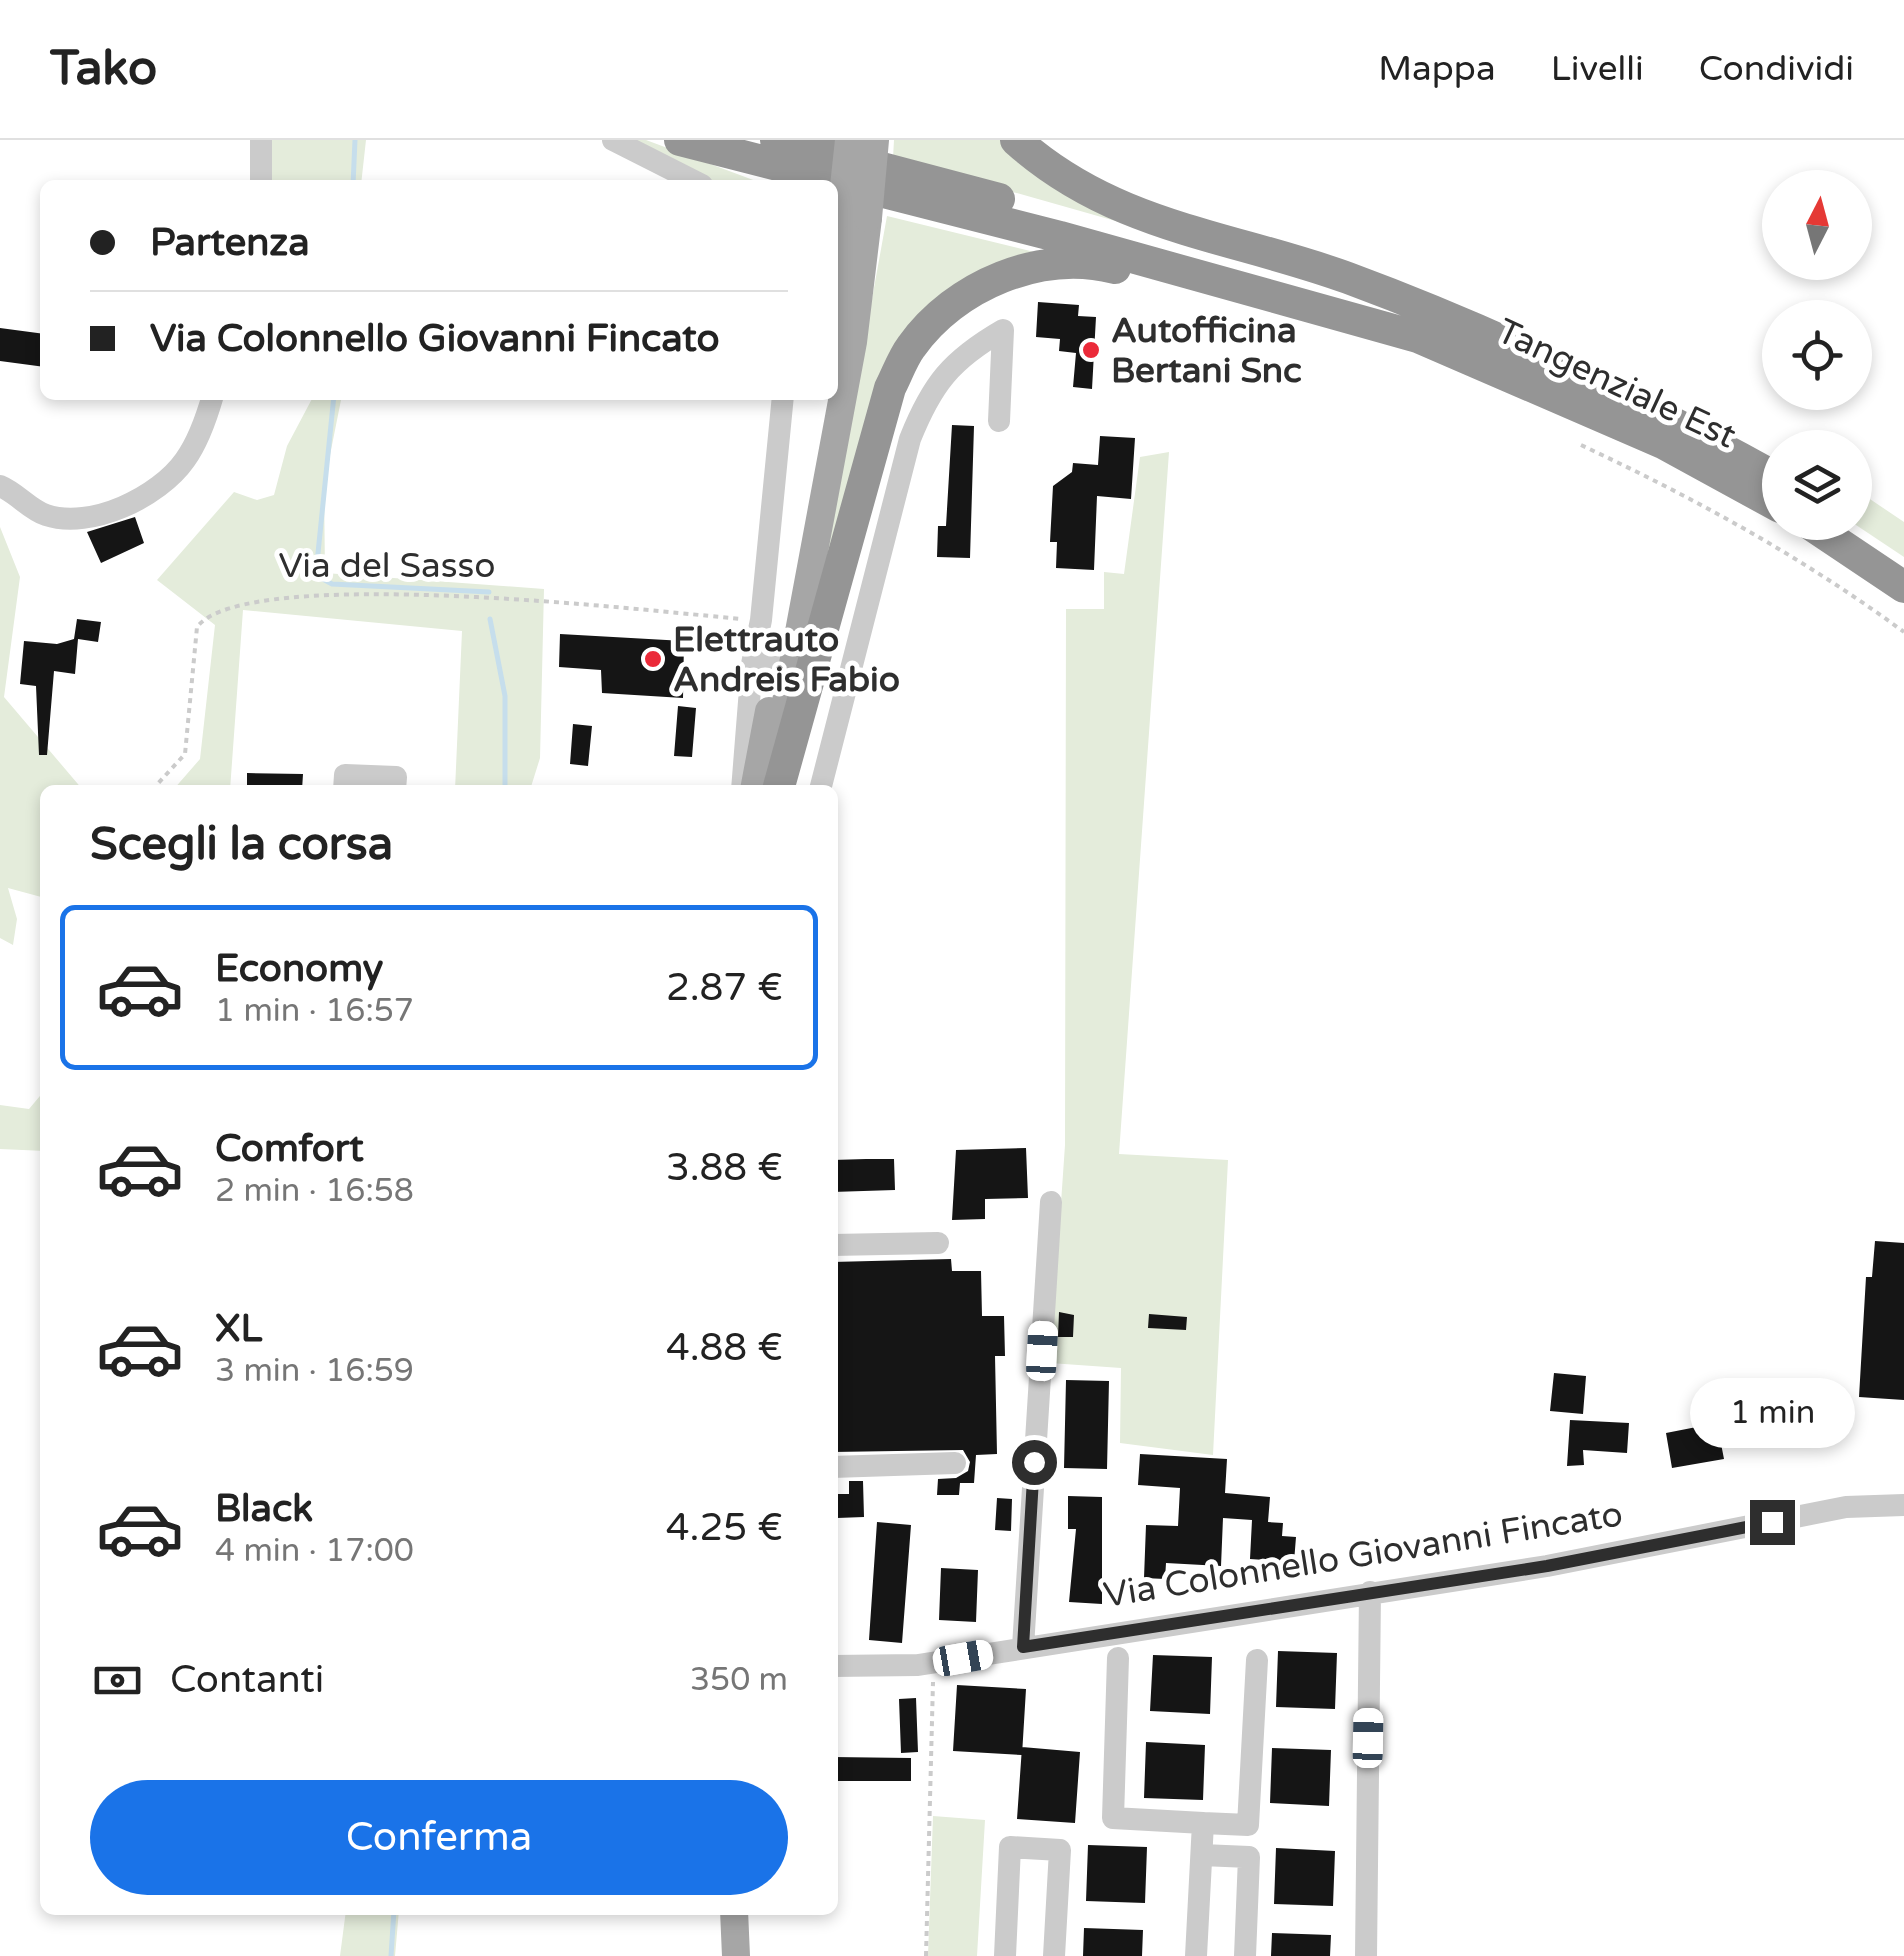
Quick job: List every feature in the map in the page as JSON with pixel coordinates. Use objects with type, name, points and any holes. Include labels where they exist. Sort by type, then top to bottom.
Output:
[{"type":"highway","points":[[680,140],[837,180]]},
{"type":"highway","points":[[776,140],[1460,322]]},
{"type":"highway","points":[[1016,140],[1051,172],[1091,195],[1179,230],[1344,277],[1460,322]]},
{"type":"highway","points":[[838,180],[1060,237],[1418,337]]},
{"type":"highway","points":[[779,785],[890,388],[910,347],[971,291],[1009,273],[1098,264],[1418,337]]},
{"type":"highway","name":"Tangenziale Est","points":[[1460,322],[1662,415],[1762,470]]},
{"type":"highway","name":"Tangenziale Est","points":[[1418,337],[1663,443],[1762,498]]},
{"type":"highway","points":[[1835,540],[1904,587]]},
{"type":"highway","points":[[1872,540],[1904,563]]},
{"type":"main road","points":[[771,785],[853,342],[855,216],[849,140]]},
{"type":"main road","points":[[838,303],[875,140]]},
{"type":"main road","points":[[754,785],[765,664],[826,400]]},
{"type":"main road","points":[[734,1915],[736,1956]]},
{"type":"street","points":[[261,140],[261,180]]},
{"type":"street","points":[[614,140],[692,180]]},
{"type":"street","points":[[821,785],[910,439],[930,391],[978,345],[1004,330],[999,421]]},
{"type":"street","points":[[0,486],[43,514],[76,520],[128,504],[169,478],[187,458],[211,400]]},
{"type":"street","points":[[743,785],[765,664],[761,620],[783,400]]},
{"type":"street","points":[[344,785],[345,775],[396,777],[395,785]]},
{"type":"street","points":[[1023,1647],[1051,1202]]},
{"type":"street","points":[[838,1244],[938,1243]]},
{"type":"street","points":[[838,1466],[955,1462]]},
{"type":"street","name":"Via Colonnello Giovanni Fincato","points":[[838,1666],[934,1663],[1547,1566],[1846,1507],[1904,1504]]},
{"type":"street","points":[[1366,1956],[1370,1592]]},
{"type":"street","points":[[1118,1658],[1113,1818],[1248,1825],[1257,1660]]},
{"type":"street","points":[[1196,1956],[1203,1823]]},
{"type":"street","points":[[1005,1956],[1010,1847],[1060,1850],[1054,1956]]},
{"type":"street","points":[[1202,1855],[1248,1857],[1245,1956]]},
{"type":"path","points":[[1582,445],[1764,536],[1826,574],[1904,632]]},
{"type":"path","name":"Via del Sasso","points":[[157,785],[185,754],[196,627],[206,614],[232,605],[289,596],[415,596],[525,600],[761,620]]},
{"type":"path","points":[[926,1956],[934,1663]]},
{"type":"green space","points":[[270,140],[366,140],[362,180],[267,180]]},
{"type":"green space","points":[[631,140],[646,140],[754,180],[708,180]]},
{"type":"green space","points":[[894,140],[1005,140],[1119,222],[893,158]]},
{"type":"green space","points":[[887,216],[1063,259],[935,313],[813,625]]},
{"type":"green space","points":[[311,400],[341,400],[324,485],[325,573],[544,589],[540,758],[532,785],[455,785],[462,631],[243,610],[230,785],[177,785],[200,759],[215,625],[157,580],[234,492],[257,500],[274,495],[287,446]]},
{"type":"green space","points":[[1169,452],[1119,1154],[1228,1160],[1213,1455],[1120,1443],[1121,1368],[1050,1363],[1065,1145],[1066,609],[1104,609],[1104,572],[1124,574],[1140,457]]},
{"type":"green space","points":[[1872,500],[1904,522],[1904,557],[1872,536]]},
{"type":"green space","points":[[0,527],[20,577],[4,697],[79,785],[40,785],[40,897],[8,888],[17,919],[13,945],[0,938]]},
{"type":"green space","points":[[40,1096],[40,1151],[0,1149],[0,1105],[29,1109]]},
{"type":"green space","points":[[933,1816],[985,1820],[977,1956],[928,1956]]},
{"type":"green space","points":[[345,1915],[399,1915],[395,1956],[340,1956]]},
{"type":"building","points":[[1038,302],[1079,305],[1078,316],[1096,317],[1092,389],[1073,387],[1076,353],[1059,351],[1060,339],[1036,337]]},
{"type":"building","points":[[0,328],[40,333],[40,366],[0,361]]},
{"type":"building","points":[[952,425],[974,426],[970,558],[937,557],[938,526],[946,526]]},
{"type":"building","points":[[1100,436],[1135,438],[1131,499],[1097,496],[1094,570],[1056,568],[1057,542],[1050,542],[1053,486],[1072,472],[1073,463],[1098,465]]},
{"type":"building","points":[[135,517],[144,543],[101,563],[87,532]]},
{"type":"building","points":[[77,619],[101,622],[98,642],[78,639],[75,674],[54,671],[47,755],[39,755],[36,686],[20,684],[24,641],[57,644],[74,639]]},
{"type":"building","name":"Elettrauto Andreis Fabio","points":[[560,634],[684,641],[683,698],[602,693],[601,670],[559,667]]},
{"type":"building","points":[[678,706],[696,708],[692,757],[674,756]]},
{"type":"building","points":[[573,724],[592,726],[588,766],[570,764]]},
{"type":"building","points":[[247,773],[303,774],[302,785],[247,785]]},
{"type":"building","points":[[1026,1148],[1028,1198],[985,1199],[985,1219],[952,1220],[956,1150]]},
{"type":"building","points":[[894,1159],[895,1190],[838,1192],[838,1160]]},
{"type":"building","points":[[1875,1241],[1904,1243],[1904,1400],[1859,1397],[1866,1277],[1872,1277]]},
{"type":"building","points":[[951,1259],[952,1271],[981,1271],[982,1316],[1004,1316],[1005,1356],[995,1356],[997,1454],[976,1455],[974,1483],[960,1483],[959,1495],[937,1495],[938,1479],[956,1478],[968,1471],[970,1462],[963,1450],[838,1452],[838,1262]]},
{"type":"building","points":[[1059,1312],[1074,1315],[1073,1337],[1058,1337]]},
{"type":"building","points":[[1149,1314],[1187,1317],[1186,1330],[1148,1328]]},
{"type":"building","points":[[1554,1373],[1586,1376],[1583,1414],[1550,1411]]},
{"type":"building","points":[[1066,1380],[1109,1381],[1107,1469],[1064,1468]]},
{"type":"building","points":[[1570,1420],[1629,1423],[1627,1453],[1583,1450],[1584,1465],[1567,1466]]},
{"type":"building","points":[[1717,1423],[1724,1459],[1672,1468],[1666,1433]]},
{"type":"building","points":[[1140,1454],[1227,1459],[1225,1493],[1270,1497],[1268,1522],[1283,1523],[1282,1536],[1296,1537],[1294,1562],[1250,1559],[1252,1520],[1223,1518],[1221,1566],[1166,1563],[1165,1579],[1144,1578],[1146,1525],[1178,1526],[1180,1488],[1138,1485]]},
{"type":"building","points":[[849,1481],[863,1481],[864,1517],[838,1518],[838,1494],[849,1494]]},
{"type":"building","points":[[1068,1496],[1102,1497],[1102,1604],[1069,1602],[1076,1529],[1068,1529]]},
{"type":"building","points":[[997,1498],[1012,1499],[1011,1531],[995,1530]]},
{"type":"building","points":[[877,1522],[911,1525],[902,1643],[869,1640]]},
{"type":"building","points":[[941,1568],[978,1570],[976,1622],[939,1620]]},
{"type":"building","points":[[1278,1651],[1337,1653],[1335,1709],[1276,1707]]},
{"type":"building","points":[[1153,1655],[1212,1657],[1210,1714],[1150,1711]]},
{"type":"building","points":[[957,1685],[1026,1689],[1022,1755],[953,1751]]},
{"type":"building","points":[[916,1698],[918,1752],[901,1753],[899,1699]]},
{"type":"building","points":[[1146,1742],[1205,1745],[1203,1800],[1144,1798]]},
{"type":"building","points":[[1022,1747],[1080,1752],[1075,1823],[1017,1819]]},
{"type":"building","points":[[1272,1748],[1331,1750],[1329,1806],[1270,1803]]},
{"type":"building","points":[[838,1757],[911,1758],[911,1781],[838,1781]]},
{"type":"building","points":[[1088,1845],[1147,1847],[1145,1903],[1086,1901]]},
{"type":"building","points":[[1276,1848],[1335,1851],[1333,1906],[1274,1904]]},
{"type":"building","points":[[1084,1928],[1143,1930],[1142,1956],[1083,1956]]},
{"type":"building","points":[[1272,1933],[1331,1935],[1330,1956],[1271,1956]]},
{"type":"waterway","points":[[353,180],[355,140]]},
{"type":"waterway","points":[[333,400],[317,563],[321,578],[332,584],[489,592]]},
{"type":"waterway","points":[[490,619],[505,696],[505,785]]},
{"type":"waterway","points":[[391,1956],[394,1915]]},
{"type":"place","name":"Autofficina Bertani Snc","points":[[1091,350]]},
{"type":"place","name":"Elettrauto Andreis Fabio","points":[[653,659]]},
{"type":"route","points":[[1034,1462],[1023,1647],[1547,1566],[1772,1522]]}]
